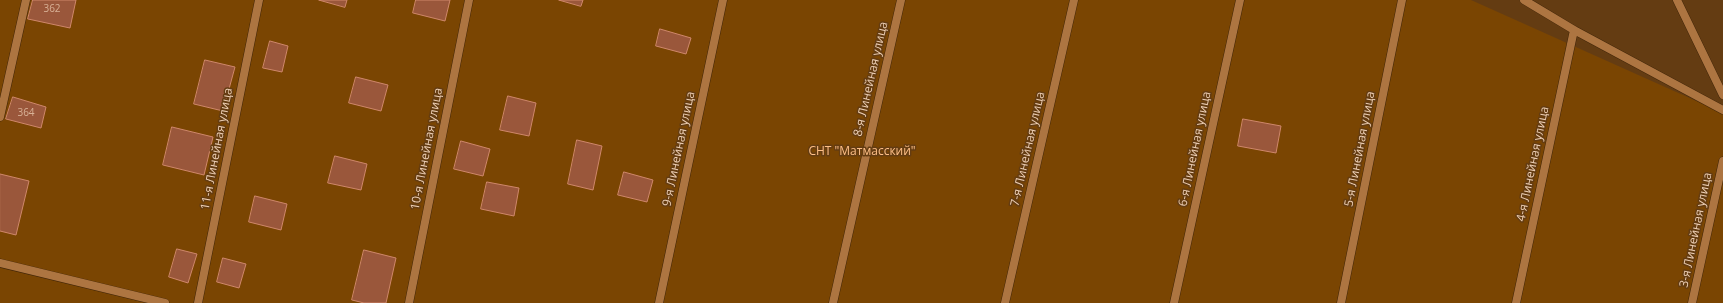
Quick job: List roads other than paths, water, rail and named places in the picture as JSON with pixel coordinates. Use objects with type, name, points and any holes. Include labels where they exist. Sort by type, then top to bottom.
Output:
[{"type":"street","points":[[0,117],[26,0]]},
{"type":"street","name":"11-я Линейная улица","points":[[198,303],[259,0]]},
{"type":"street","name":"10-я Линейная улица","points":[[409,303],[469,0]]},
{"type":"street","name":"9-я Линейная улица","points":[[659,303],[723,0]]},
{"type":"street","name":"8-я Линейная улица","points":[[833,303],[901,0]]},
{"type":"street","name":"7-я Линейная улица","points":[[1005,303],[1074,0]]},
{"type":"street","name":"6-я Линейная улица","points":[[1174,303],[1240,0]]},
{"type":"street","name":"5-я Линейная улица","points":[[1341,303],[1402,0]]},
{"type":"street","points":[[1524,0],[1574,30],[1723,110]]},
{"type":"street","points":[[1677,0],[1723,95]]},
{"type":"street","name":"4-я Линейная улица","points":[[1516,303],[1574,30]]},
{"type":"street","name":"3-я Линейная улица","points":[[1692,303],[1723,161]]},
{"type":"street","points":[[0,263],[165,303]]},
{"type":"park label","name":"СНТ \"Матмасский\"","points":[[862,152]]}]
